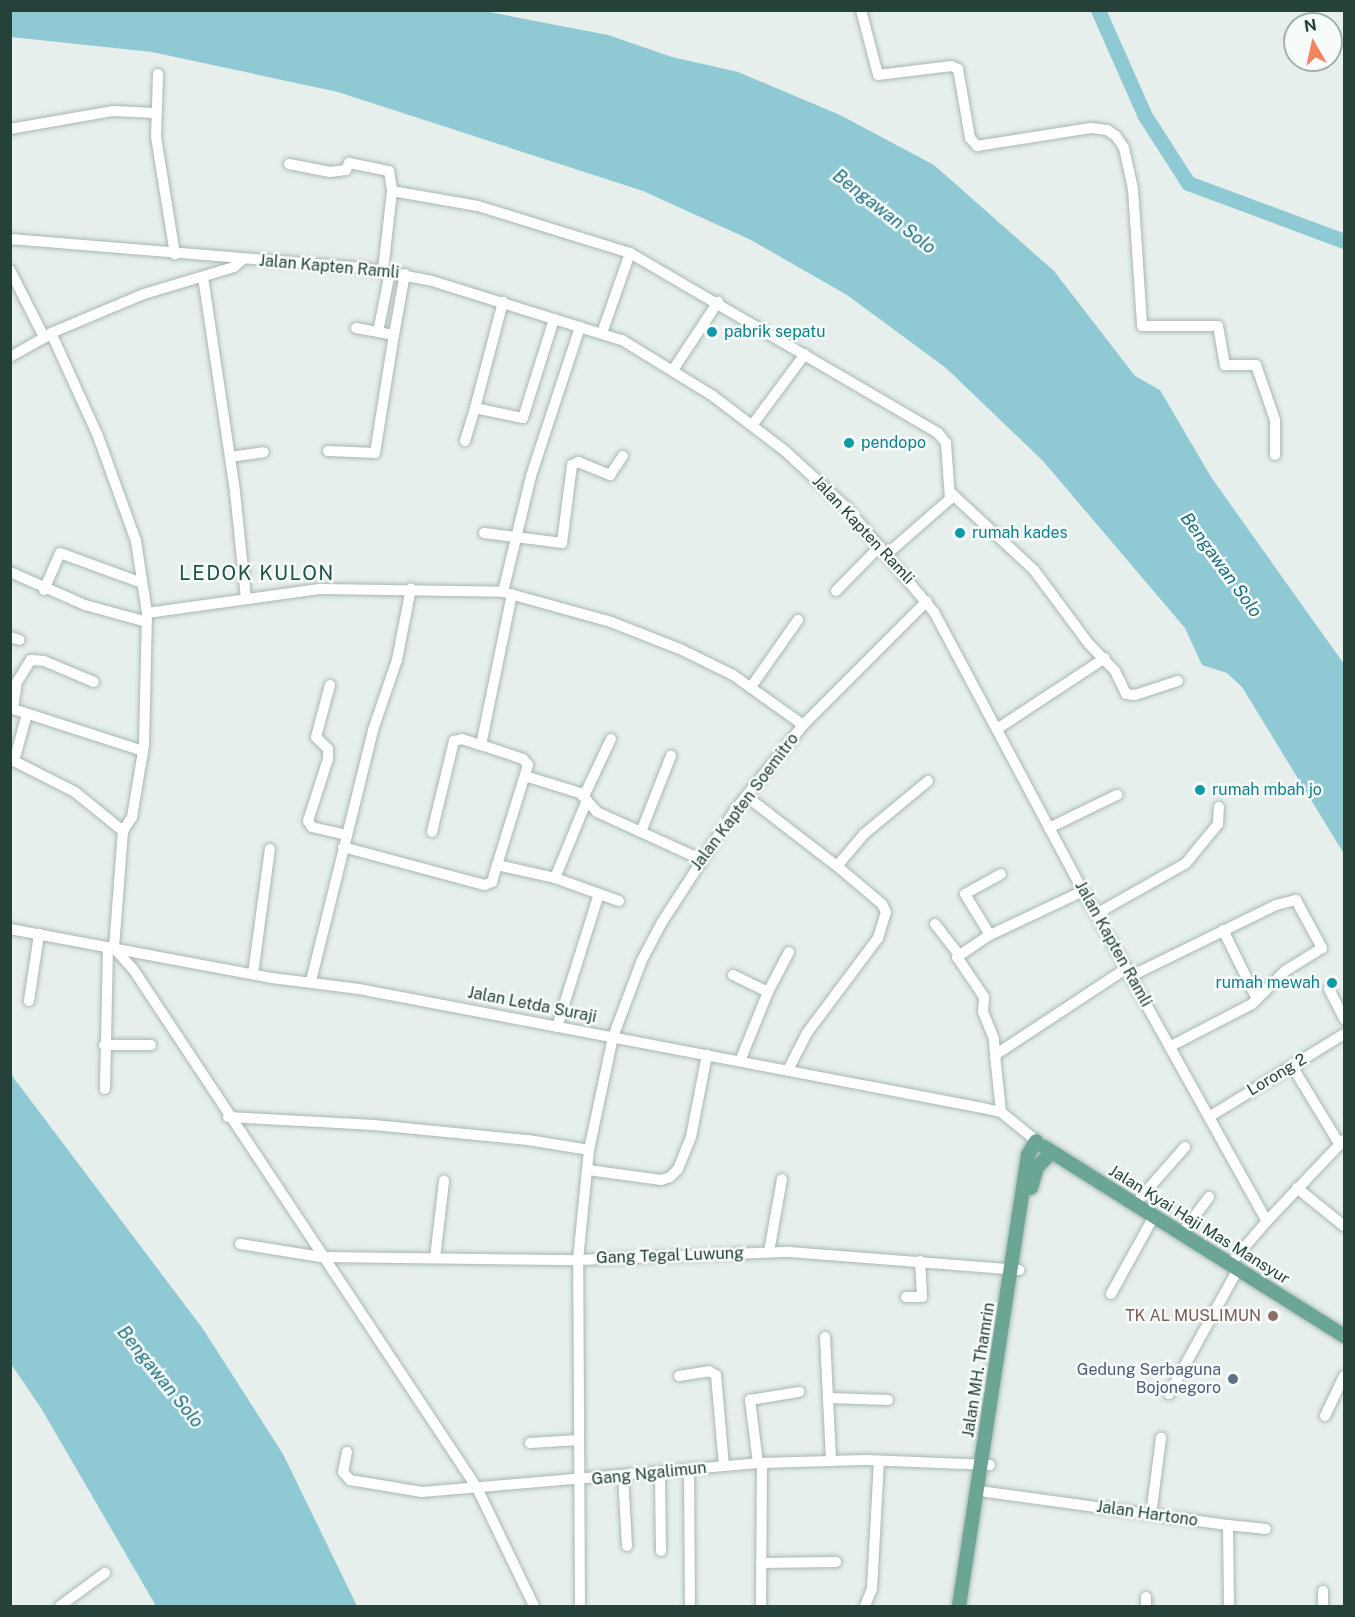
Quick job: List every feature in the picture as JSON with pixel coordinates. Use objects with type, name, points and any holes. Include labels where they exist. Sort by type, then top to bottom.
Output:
[{"type":"main road","name":"Jalan Kyai Haji Mas Mansyur","points":[[1034,1140],[1344,1336]]},
{"type":"main road","name":"Jalan MH. Thamrin","points":[[959,1606],[985,1465],[1015,1270],[1032,1184],[1034,1140]]},
{"type":"main road","name":"Jalan MH. Thamrin","points":[[1034,1163],[1052,1152]]},
{"type":"main road","name":"Jalan MH. Thamrin","points":[[968,1606],[986,1492],[985,1465]]},
{"type":"street","points":[[861,10],[878,75],[951,66],[958,69],[970,138],[977,146],[1091,128],[1107,129],[1116,136],[1124,148],[1133,189],[1142,326],[1218,326],[1225,365],[1256,365],[1275,420],[1275,455]]},
{"type":"street","points":[[158,74],[155,113],[159,172],[175,254]]},
{"type":"street","points":[[10,129],[113,111],[155,113]]},
{"type":"street","points":[[289,164],[330,172],[346,170],[349,163],[386,169],[392,179],[386,271],[378,332]]},
{"type":"street","points":[[392,191],[478,206],[630,253],[718,302],[769,336],[805,354],[938,433],[946,443],[952,494],[1012,546],[1089,644],[1105,658],[1121,680],[1126,694],[1142,693],[1178,681]]},
{"type":"street","name":"Jalan Kapten Ramli","points":[[10,239],[405,274],[622,340],[673,370],[753,424],[830,490],[927,601],[1083,891],[1267,1221]]},
{"type":"street","points":[[602,333],[630,253]]},
{"type":"street","points":[[10,357],[48,335],[100,311],[234,267],[242,260]]},
{"type":"street","points":[[10,270],[48,335],[108,462],[135,541],[147,617],[143,751],[132,817],[123,831],[104,1045],[105,1089]]},
{"type":"street","points":[[328,451],[375,453],[405,274]]},
{"type":"street","points":[[203,277],[230,457],[246,597]]},
{"type":"street","points":[[465,441],[503,302]]},
{"type":"street","points":[[673,370],[718,302]]},
{"type":"street","points":[[475,408],[522,419],[554,319]]},
{"type":"street","points":[[481,745],[516,535],[580,327]]},
{"type":"street","points":[[356,328],[394,335]]},
{"type":"street","points":[[753,424],[805,354]]},
{"type":"street","points":[[230,457],[264,452]]},
{"type":"street","points":[[484,533],[516,535],[561,543],[572,465],[578,462],[610,475],[623,456]]},
{"type":"street","points":[[836,591],[952,494]]},
{"type":"street","points":[[44,590],[60,554],[142,583]]},
{"type":"street","points":[[10,572],[44,590],[147,617],[246,597],[321,589],[411,588],[508,593],[649,637],[713,665],[751,687],[803,725]]},
{"type":"street","points":[[311,981],[373,730],[397,660],[411,588]]},
{"type":"street","name":"Jalan Kapten Soemitro","points":[[580,1606],[578,1260],[589,1150],[613,1037],[642,960],[700,859],[746,796],[803,725],[927,601]]},
{"type":"street","points":[[751,687],[798,620]]},
{"type":"street","points":[[997,729],[1105,658]]},
{"type":"street","points":[[94,682],[44,661],[31,660],[17,682],[12,709],[143,751]]},
{"type":"street","points":[[330,686],[316,737],[328,749],[328,759],[308,821],[312,827],[347,835]]},
{"type":"street","points":[[27,714],[12,760],[75,792],[123,831]]},
{"type":"street","points":[[343,847],[485,885],[492,882],[528,761],[462,739],[454,741],[432,832]]},
{"type":"street","points":[[555,878],[585,798],[611,739]]},
{"type":"street","points":[[641,832],[671,756]]},
{"type":"street","points":[[525,776],[585,798],[597,812],[700,859]]},
{"type":"street","points":[[837,866],[864,834],[928,781]]},
{"type":"street","points":[[1049,828],[1117,795]]},
{"type":"street","points":[[746,796],[882,904],[885,918],[878,938],[807,1033],[788,1070]]},
{"type":"street","points":[[1096,914],[1186,863],[1218,824],[1219,807]]},
{"type":"street","points":[[253,974],[270,849]]},
{"type":"street","points":[[497,865],[555,878],[619,901]]},
{"type":"street","points":[[990,935],[965,894],[1001,874]]},
{"type":"street","points":[[959,955],[990,935],[1083,891]]},
{"type":"street","points":[[557,1027],[599,894]]},
{"type":"street","points":[[995,1054],[1129,972],[1276,905],[1296,900],[1322,948],[1285,971],[1257,999],[1171,1046]]},
{"type":"street","points":[[935,924],[959,955],[958,962],[984,998],[983,1012],[994,1039],[998,1112]]},
{"type":"street","name":"Jalan Letda Suraji","points":[[10,929],[253,974],[311,981],[983,1108],[998,1112],[1034,1140]]},
{"type":"street","points":[[1223,930],[1257,999]]},
{"type":"street","points":[[29,1001],[39,934]]},
{"type":"street","points":[[111,947],[132,969],[321,1257],[477,1488],[534,1606]]},
{"type":"street","points":[[740,1061],[768,992],[789,952]]},
{"type":"street","points":[[733,975],[768,992]]},
{"type":"street","points":[[1329,989],[1344,1019]]},
{"type":"street","name":"Lorong 2","points":[[1209,1117],[1344,1034]]},
{"type":"street","points":[[104,1045],[151,1044]]},
{"type":"street","points":[[588,1170],[661,1180],[670,1177],[678,1168],[691,1137],[707,1055]]},
{"type":"street","points":[[1169,1394],[1234,1266],[1267,1221],[1342,1143],[1292,1066]]},
{"type":"street","points":[[228,1117],[374,1125],[528,1140],[589,1150]]},
{"type":"street","points":[[1135,1204],[1185,1147]]},
{"type":"street","points":[[769,1252],[782,1179]]},
{"type":"street","points":[[435,1258],[444,1181]]},
{"type":"street","points":[[1297,1188],[1344,1227]]},
{"type":"street","points":[[1182,1233],[1209,1197]]},
{"type":"street","points":[[1111,1294],[1154,1216]]},
{"type":"street","name":"Gang Tegal Luwung","points":[[240,1244],[321,1257],[578,1260],[769,1252],[920,1261],[1015,1270]]},
{"type":"street","points":[[906,1297],[922,1297],[920,1261]]},
{"type":"street","points":[[825,1338],[831,1461]]},
{"type":"street","points":[[679,1376],[709,1371],[716,1375],[724,1466]]},
{"type":"street","points":[[1325,1416],[1344,1376]]},
{"type":"street","points":[[760,1606],[760,1463],[750,1400],[799,1392]]},
{"type":"street","points":[[828,1398],[888,1400]]},
{"type":"street","points":[[1151,1515],[1161,1438]]},
{"type":"street","points":[[530,1443],[579,1440]]},
{"type":"street","name":"Gang Ngalimun","points":[[347,1452],[343,1472],[350,1480],[422,1492],[579,1481],[760,1463],[879,1461],[985,1465]]},
{"type":"street","points":[[865,1606],[872,1589],[879,1461]]},
{"type":"street","points":[[689,1469],[690,1606]]},
{"type":"street","points":[[660,1472],[661,1551]]},
{"type":"street","points":[[623,1476],[627,1546]]},
{"type":"street","name":"Jalan Hartono","points":[[986,1492],[1228,1525],[1266,1528]]},
{"type":"street","points":[[1228,1525],[1229,1606]]},
{"type":"street","points":[[761,1563],[836,1562]]},
{"type":"street","points":[[60,1606],[105,1573]]},
{"type":"street","points":[[1323,1592],[1323,1606]]},
{"type":"water","name":"Bengawan Solo","points":[[10,11],[484,11],[608,35],[672,57],[738,72],[840,115],[934,165],[1054,271],[1135,376],[1160,390],[1211,477],[1344,664],[1344,854],[1242,687],[1227,673],[1202,665],[1185,628],[1043,461],[946,368],[847,295],[751,240],[643,191],[338,92],[152,52],[11,37]]},
{"type":"water","name":"Bengawan Solo","points":[[10,1073],[203,1329],[283,1454],[357,1606],[156,1606],[41,1408],[11,1364]]},
{"type":"waterway","points":[[1098,10],[1145,116],[1188,183],[1344,241]]},
{"type":"place","name":"pabrik sepatu","points":[[712,332]]},
{"type":"place","name":"pendopo","points":[[849,443]]},
{"type":"place","name":"rumah kades","points":[[960,533]]},
{"type":"place","name":"rumah mbah jo","points":[[1200,790]]},
{"type":"place","name":"rumah mewah","points":[[1332,983]]},
{"type":"place","name":"TK AL MUSLIMUN","points":[[1273,1316]]},
{"type":"place","name":"Gedung Serbaguna Bojonegoro","points":[[1233,1379]]},
{"type":"district","name":"LEDOK KULON","points":[[257,573]]}]
